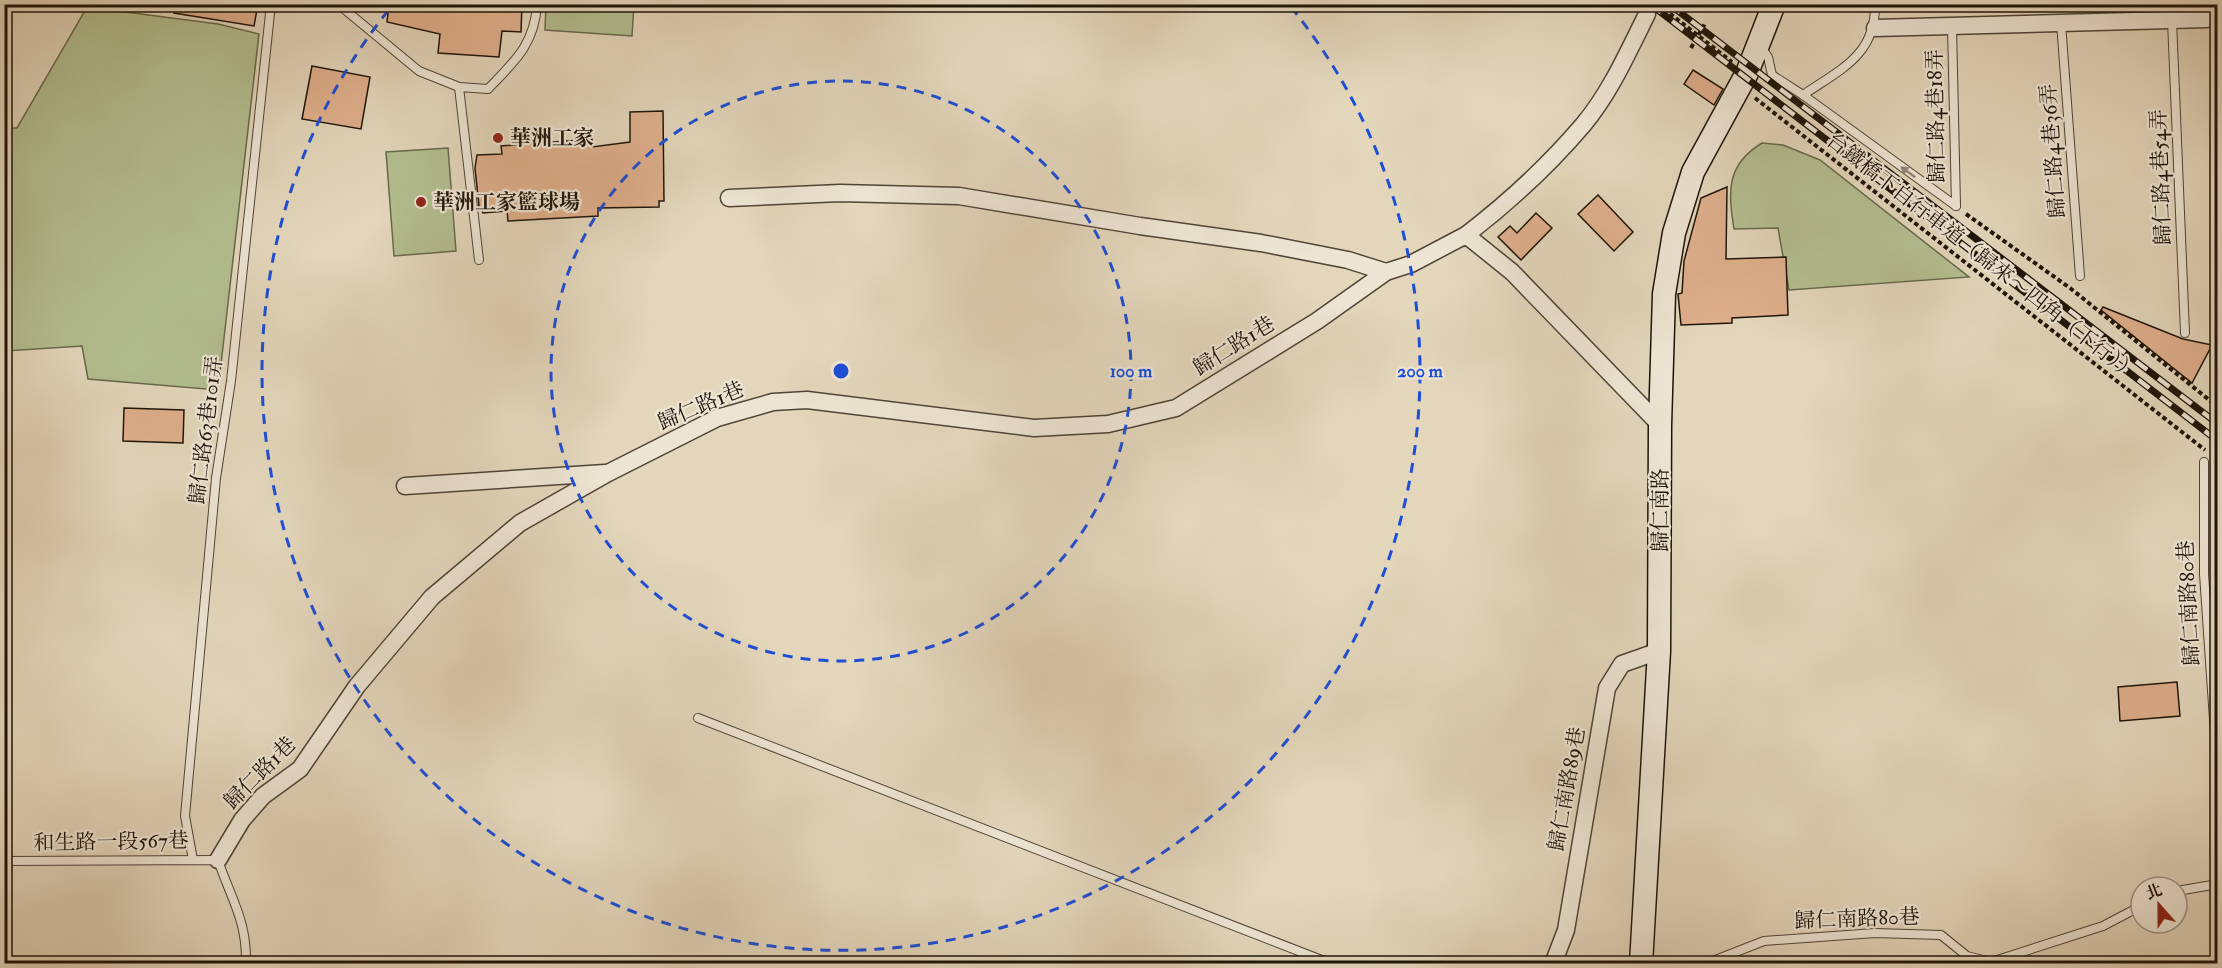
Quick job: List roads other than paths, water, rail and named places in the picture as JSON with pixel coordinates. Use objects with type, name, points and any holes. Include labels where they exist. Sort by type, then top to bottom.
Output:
[{"type":"street","name":"歸仁南路","points":[[1641,963],[1659,651],[1660,424],[1664,294],[1674,233],[1693,172],[1743,80],[1774,4]]},
{"type":"street","points":[[1875,28],[2061,23],[2132,13],[2172,20],[2207,19],[2206,4]]},
{"type":"street","name":"歸仁路1巷","points":[[218,860],[242,820],[263,796],[300,769],[357,686],[432,597],[520,523],[608,473],[717,418],[773,402],[807,400],[1034,428],[1108,424],[1176,408],[1317,321],[1386,272],[1412,264],[1466,235],[1511,200],[1584,124],[1619,70],[1653,8]]},
{"type":"street","points":[[729,198],[840,193],[959,196],[1140,226],[1261,243],[1348,260],[1386,272]]},
{"type":"street","points":[[1466,235],[1512,272],[1660,424]]},
{"type":"street","points":[[405,486],[608,473]]},
{"type":"street","name":"歸仁南路89巷","points":[[1553,963],[1566,930],[1607,688],[1622,664],[1659,651]]},
{"type":"lane","name":"歸仁路63巷101弄","points":[[193,860],[185,816],[211,536],[257,151],[271,4]]},
{"type":"lane","points":[[338,4],[419,71],[459,87],[488,89],[526,49],[537,20],[537,4]]},
{"type":"lane","points":[[1759,43],[1768,57],[1772,75],[1803,95],[1866,49],[1875,28],[1875,4]]},
{"type":"lane","name":"歸仁路4巷54弄","points":[[2172,20],[2185,333]]},
{"type":"lane","name":"歸仁路4巷36弄","points":[[2061,23],[2080,276]]},
{"type":"lane","name":"歸仁路4巷18弄","points":[[1803,95],[1956,206],[1952,26]]},
{"type":"lane","points":[[459,87],[479,260]]},
{"type":"lane","name":"歸仁南路80巷","points":[[2204,462],[2204,574],[2217,778]]},
{"type":"lane","points":[[698,718],[1332,963]]},
{"type":"lane","name":"和生路一段567巷","points":[[4,861],[218,860]]},
{"type":"lane","points":[[218,860],[228,891],[242,916],[247,939],[246,963]]},
{"type":"lane","points":[[2189,889],[2217,884]]},
{"type":"lane","name":"歸仁南路80巷","points":[[1704,963],[1764,940],[1875,933],[1941,935],[1967,956],[1991,962],[2103,926],[2129,912]]},
{"type":"railway","points":[[1650,4],[2218,441]]},
{"type":"railway","points":[[1669,4],[2218,424]]},
{"type":"place","name":"華洲工家","points":[[498,138]]},
{"type":"place","name":"華洲工家籃球場","points":[[421,202]]}]
